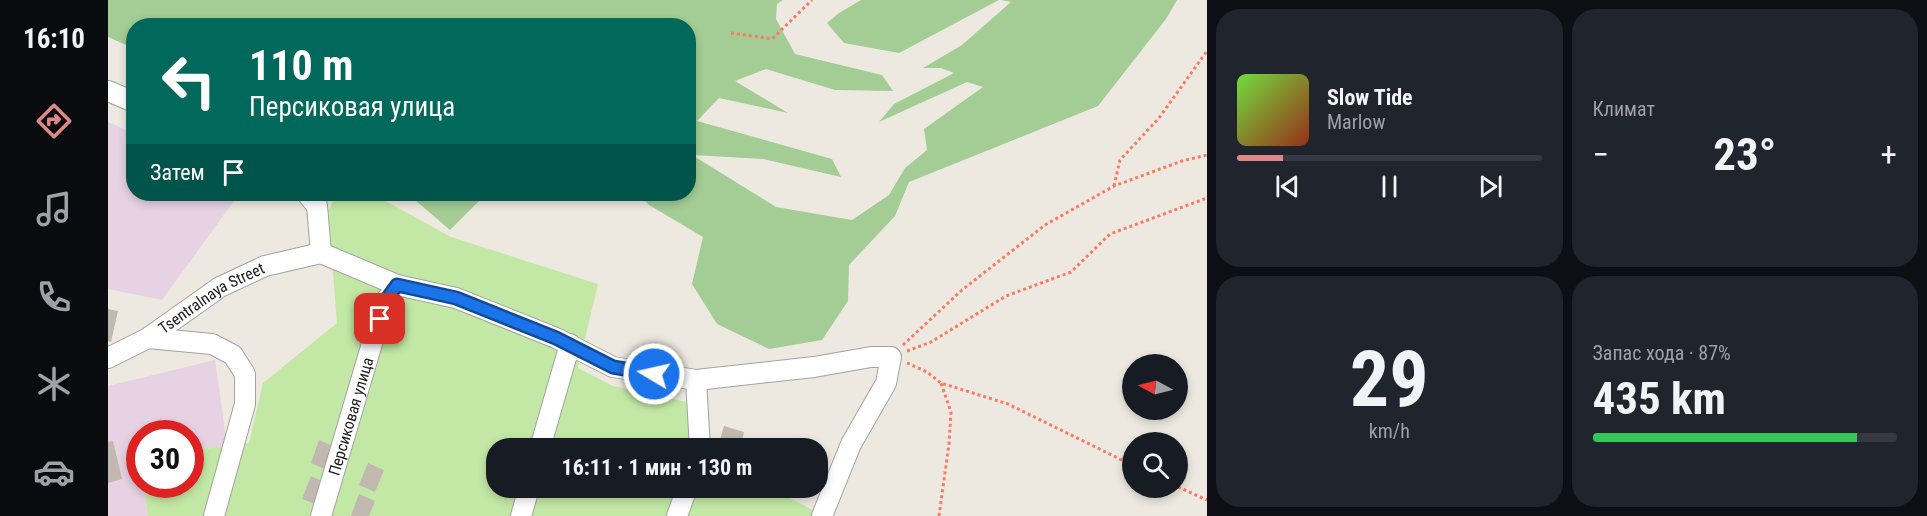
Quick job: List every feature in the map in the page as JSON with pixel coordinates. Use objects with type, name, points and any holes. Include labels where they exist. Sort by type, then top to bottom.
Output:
[{"type":"street","points":[[108,91],[126,99]]},
{"type":"street","points":[[312,201],[316,206],[321,254],[397,285],[456,298],[570,344],[613,367],[696,380],[814,367],[871,357],[891,357],[886,383],[851,444],[822,516]]},
{"type":"street","name":"Tsentralnaya Street","points":[[108,358],[148,338],[229,283],[265,266],[321,254]]},
{"type":"street","name":"Персиковая улица","points":[[321,516],[384,303],[397,285]]},
{"type":"street","points":[[148,338],[212,344],[233,355],[245,374],[245,404],[214,516]]},
{"type":"street","points":[[543,438],[570,344]]},
{"type":"street","points":[[696,380],[699,438]]},
{"type":"street","points":[[521,516],[526,498]]},
{"type":"street","points":[[677,516],[683,498]]},
{"type":"path","points":[[731,33],[771,39],[812,0]]},
{"type":"path","points":[[1114,186],[1120,160],[1159,118],[1207,51]]},
{"type":"path","points":[[891,357],[962,290],[1045,225],[1114,186],[1182,160],[1207,155]]},
{"type":"path","points":[[891,357],[931,342],[1006,296],[1071,272],[1110,234],[1207,198]]},
{"type":"path","points":[[891,357],[927,372],[942,383],[1008,404],[1122,460]]},
{"type":"path","points":[[939,516],[951,411],[942,383]]},
{"type":"path","points":[[1188,491],[1207,500]]},
{"type":"shaded area","points":[[108,122],[126,130],[126,201],[234,201],[162,300],[108,289]]},
{"type":"shaded area","points":[[215,360],[227,445],[204,449],[204,420],[126,420],[126,498],[146,498],[148,516],[108,516],[108,386]]},
{"type":"green space","points":[[108,0],[783,0],[777,4],[776,19],[795,54],[882,75],[893,91],[835,90],[766,69],[735,81],[788,113],[719,98],[697,121],[832,159],[841,177],[763,159],[696,155],[696,18],[126,18],[126,45],[108,37]]},
{"type":"green space","points":[[861,0],[999,0],[899,53],[844,43],[827,23]]},
{"type":"green space","points":[[1001,0],[1177,0],[1166,19],[1098,106],[909,182],[895,216],[849,265],[848,301],[822,340],[769,349],[717,324],[692,284],[703,237],[645,201],[696,201],[696,157],[776,207],[852,220],[889,195],[905,168],[927,150],[924,129],[983,87],[967,82],[879,122],[894,104],[954,73],[941,68],[923,68],[962,45],[1011,2]]},
{"type":"green space","points":[[333,201],[386,201],[451,237],[598,284],[578,368],[613,386],[696,404],[698,438],[486,438],[486,498],[790,498],[824,516],[148,516],[146,498],[204,498],[204,449],[249,443],[263,383],[337,323],[328,211]]},
{"type":"green space","points":[[416,201],[479,201],[450,230]]},
{"type":"building","points":[[108,309],[118,311],[111,342],[108,341]]},
{"type":"building","points":[[724,426],[744,432],[743,438],[721,438]]},
{"type":"building","points":[[319,440],[335,447],[327,470],[311,463]]},
{"type":"building","points":[[113,441],[122,479],[108,483],[108,442]]},
{"type":"building","points":[[368,463],[384,470],[375,492],[359,485]]},
{"type":"building","points":[[311,476],[326,483],[318,505],[302,499]]},
{"type":"building","points":[[359,494],[375,501],[369,516],[351,516]]},
{"type":"route","points":[[380,319],[384,303],[397,285],[456,298],[570,344],[613,367],[654,374]]}]
